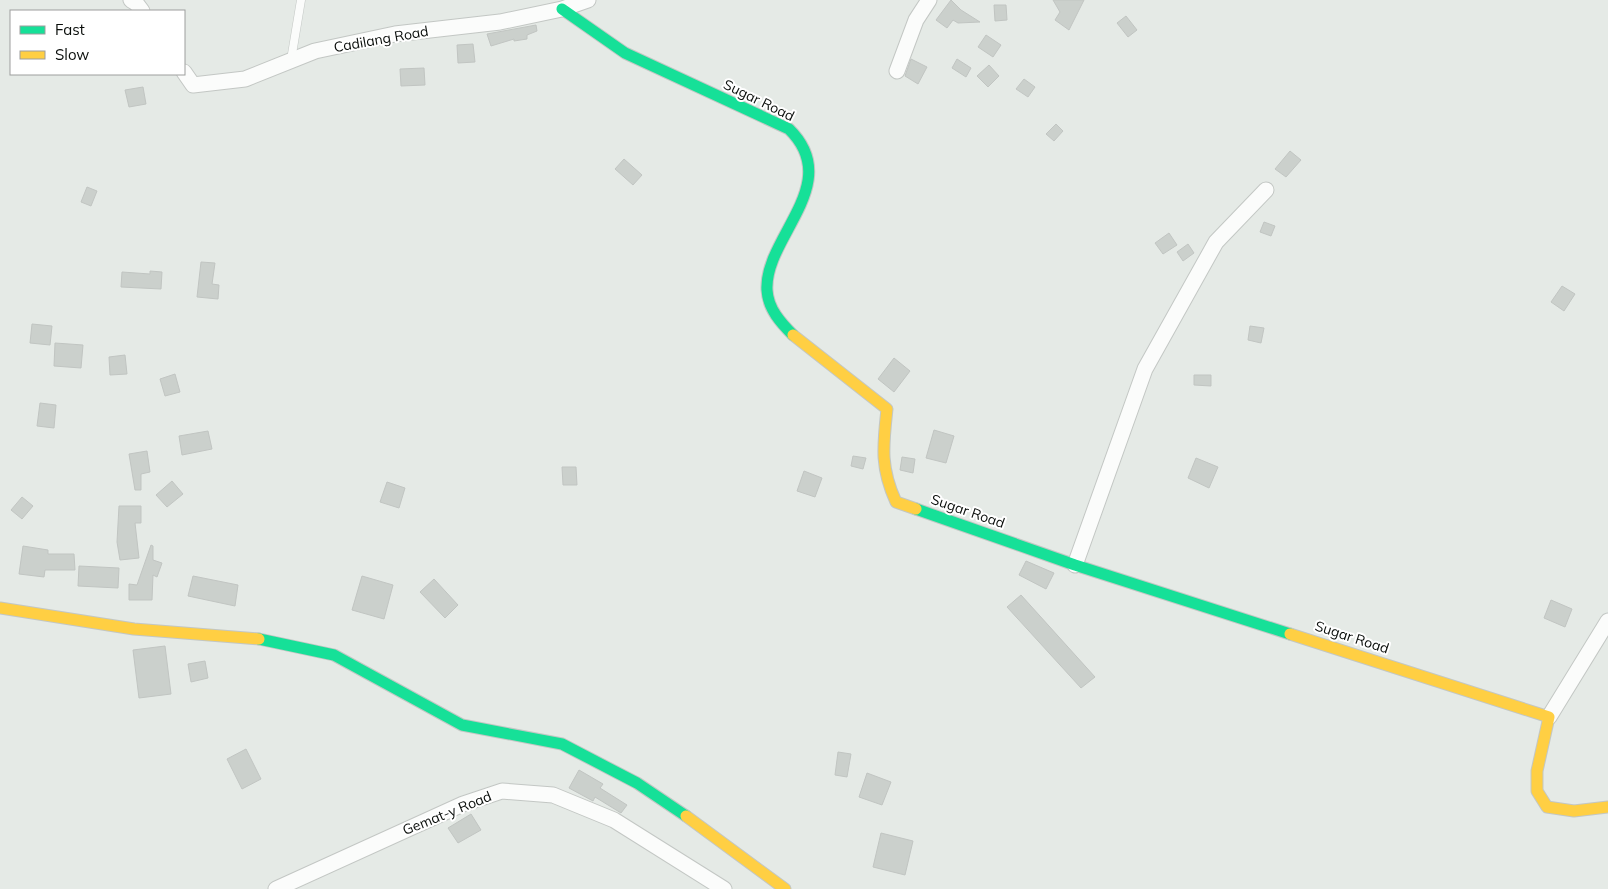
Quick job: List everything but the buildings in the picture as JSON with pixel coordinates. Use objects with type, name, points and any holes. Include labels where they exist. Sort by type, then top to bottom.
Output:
[{"type":"street","points":[[131,0],[141,10]]},
{"type":"street","name":"Cadilang Road","points":[[185,73],[193,85],[245,79],[315,51],[395,34],[500,22],[562,9],[588,0]]},
{"type":"street","points":[[897,71],[916,20],[929,0]]},
{"type":"street","name":"Sugar Road","points":[[562,9],[625,53],[789,129],[804,145],[809,162],[804,196],[769,273],[767,292],[770,306],[785,329],[887,409],[883,446],[886,481],[896,502],[1075,565],[1549,717]]},
{"type":"street","points":[[1075,565],[1145,369],[1216,242],[1266,190]]},
{"type":"street","points":[[0,608],[134,629],[248,637],[334,655],[462,725],[562,744],[637,783],[697,823],[785,889]]},
{"type":"street","points":[[1608,621],[1549,717],[1537,771],[1537,791],[1547,807],[1574,812],[1608,807]]},
{"type":"street","name":"Gemat-y Road","points":[[276,889],[463,804],[502,791],[552,795],[614,820],[724,889]]},
{"type":"lane","points":[[291,60],[301,0]]},
{"type":"traffic: fast","points":[[562,9],[625,53],[789,129],[804,150],[809,170],[806,190],[769,270],[767,290],[773,309],[793,335]]},
{"type":"traffic: fast","points":[[916,509],[1075,565],[1290,634]]},
{"type":"traffic: fast","points":[[259,639],[334,655],[462,725],[562,744],[637,783],[686,816]]},
{"type":"traffic: slow","points":[[793,335],[887,409],[884,445],[887,478],[896,502],[916,509]]},
{"type":"traffic: slow","points":[[0,608],[134,629],[259,639]]},
{"type":"traffic: slow","points":[[1290,634],[1549,717],[1537,771],[1537,791],[1547,807],[1574,811],[1608,807]]},
{"type":"traffic: slow","points":[[686,816],[785,889]]}]
